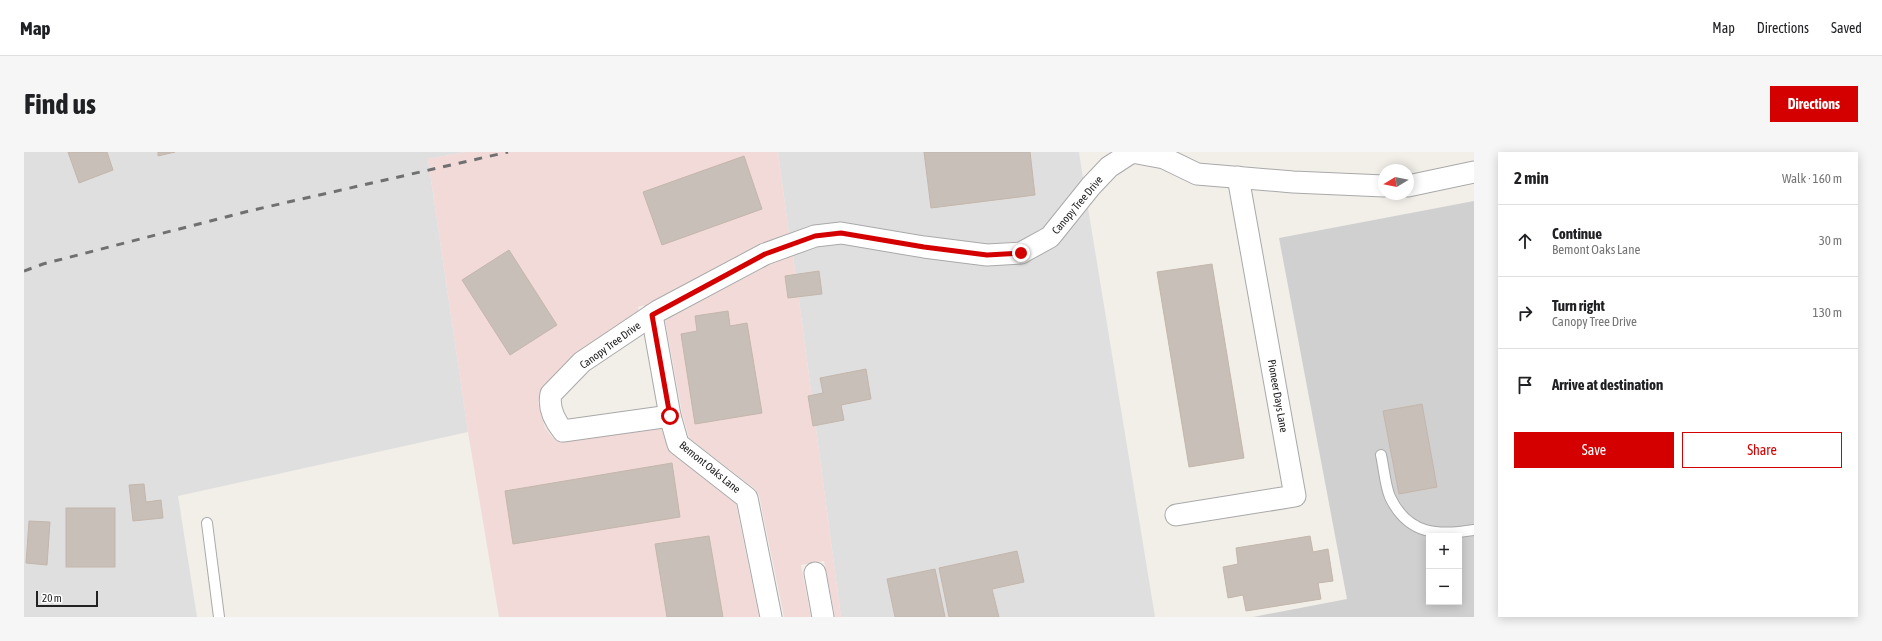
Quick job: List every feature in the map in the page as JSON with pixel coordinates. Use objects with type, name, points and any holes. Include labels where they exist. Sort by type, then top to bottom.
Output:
[{"type":"street","name":"Canopy Tree Drive","points":[[670,416],[563,431],[555,422],[551,407],[551,394],[582,362],[652,315],[765,254],[815,236],[841,233],[924,247],[987,255],[1021,253],[1050,237],[1091,186],[1109,168],[1132,152],[1164,158],[1197,174],[1378,186]]},
{"type":"street","points":[[1414,185],[1474,172]]},
{"type":"street","name":"Pioneer Days Lane","points":[[1176,515],[1296,496],[1238,177]]},
{"type":"street","name":"Bemont Oaks Lane","points":[[652,315],[670,416],[678,444],[748,498],[771,617]]},
{"type":"street","points":[[815,573],[823,617]]},
{"type":"lane","points":[[1381,455],[1390,497],[1402,516],[1418,529],[1436,534],[1474,530]]},
{"type":"lane","points":[[206,523],[219,617]]},
{"type":"shaded area","points":[[24,152],[465,152],[428,159],[468,432],[178,496],[197,617],[24,617]]},
{"type":"shaded area","points":[[465,152],[778,152],[789,234],[761,243],[647,305],[638,307],[639,311],[573,356],[542,387],[538,402],[545,428],[553,438],[563,442],[661,428],[670,452],[736,504],[759,617],[499,617],[468,432],[428,159]]},
{"type":"shaded area","points":[[778,152],[1079,152],[1083,178],[1042,229],[1018,242],[987,244],[844,223],[814,225],[789,234]]},
{"type":"shaded area","points":[[1474,201],[1474,617],[1253,617],[1347,599],[1279,238]]},
{"type":"shaded area","points":[[1088,208],[1155,617],[841,617],[793,255],[817,247],[840,244],[984,266],[1022,263],[1056,246]]},
{"type":"shaded area","points":[[793,255],[841,617],[835,617],[824,561],[801,565],[811,617],[784,617],[759,495],[755,489],[689,438],[682,413],[665,320],[770,263]]},
{"type":"building","points":[[68,152],[107,152],[113,170],[79,183]]},
{"type":"building","points":[[158,152],[175,152],[158,156]]},
{"type":"building","points":[[924,152],[1030,152],[1035,195],[931,208]]},
{"type":"building","points":[[744,156],[762,209],[662,245],[643,192]]},
{"type":"building","points":[[509,250],[557,325],[510,355],[462,280]]},
{"type":"building","points":[[1212,264],[1244,458],[1189,467],[1157,272]]},
{"type":"building","points":[[819,271],[822,294],[788,298],[785,276]]},
{"type":"building","points":[[728,311],[730,326],[747,323],[762,413],[695,424],[681,334],[697,331],[695,316]]},
{"type":"building","points":[[866,369],[871,399],[841,405],[844,420],[813,426],[808,396],[823,393],[820,378]]},
{"type":"building","points":[[1422,404],[1437,487],[1399,494],[1383,411]]},
{"type":"building","points":[[672,463],[680,517],[513,544],[505,491]]},
{"type":"building","points":[[144,484],[146,502],[161,500],[163,518],[133,521],[129,485]]},
{"type":"building","points":[[66,508],[115,508],[115,567],[66,567]]},
{"type":"building","points":[[29,521],[50,522],[47,565],[26,563]]},
{"type":"building","points":[[709,536],[723,617],[667,617],[655,544]]},
{"type":"building","points":[[1310,536],[1313,552],[1328,549],[1333,581],[1318,583],[1321,599],[1246,611],[1243,595],[1228,598],[1223,567],[1238,564],[1236,548]]},
{"type":"building","points":[[1017,551],[1024,582],[992,589],[999,617],[949,617],[939,568]]},
{"type":"building","points":[[935,569],[945,617],[895,617],[887,579]]},
{"type":"railway","points":[[24,271],[43,264],[249,211],[508,152]]},
{"type":"route","points":[[670,416],[652,315],[765,254],[815,236],[841,233],[924,247],[987,255],[1021,253]]}]
